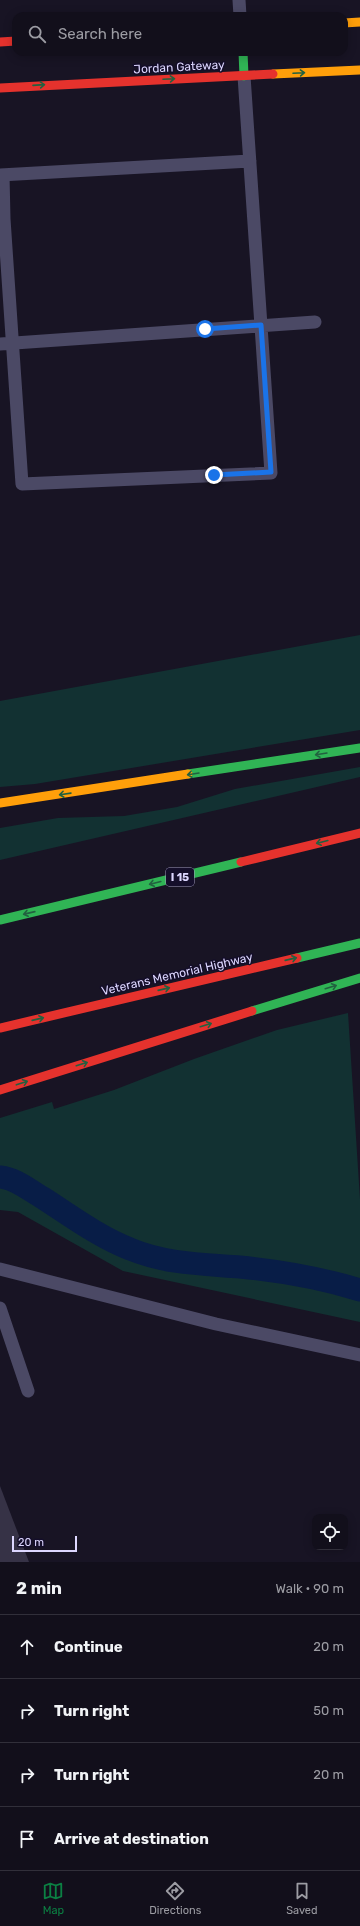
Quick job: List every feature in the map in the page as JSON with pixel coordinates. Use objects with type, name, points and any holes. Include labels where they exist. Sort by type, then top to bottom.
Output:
[{"type":"main road","points":[[348,23],[360,22]]},
{"type":"main road","points":[[0,42],[12,41]]},
{"type":"main road","points":[[243,56],[244,76]]},
{"type":"main road","name":"Jordan Gateway","points":[[0,88],[360,70]]},
{"type":"main road","points":[[0,803],[360,748]]},
{"type":"main road","name":"I 15","points":[[0,920],[360,833]]},
{"type":"main road","name":"Veterans Memorial Highway","points":[[0,1028],[360,943]]},
{"type":"main road","points":[[0,1090],[360,978]]},
{"type":"lane","points":[[238,0],[240,12]]},
{"type":"lane","points":[[244,76],[250,161],[271,472],[22,484],[6,343],[1,175],[250,161]]},
{"type":"lane","points":[[6,343],[315,322]]},
{"type":"lane","points":[[0,1269],[216,1324],[360,1355]]},
{"type":"lane","points":[[0,1308],[28,1391]]},
{"type":"green space","points":[[360,635],[360,730],[35,784],[0,787],[0,701]]},
{"type":"green space","points":[[360,767],[360,777],[0,860],[0,828],[58,818],[124,816],[177,807],[235,789]]},
{"type":"green space","points":[[348,1013],[360,1199],[360,1322],[123,1271],[18,1212],[0,1210],[0,1118],[52,1102],[54,1109],[114,1090],[194,1059],[277,1030]]},
{"type":"building","points":[[0,1486],[29,1562],[0,1562]]},
{"type":"waterway","points":[[0,1177],[23,1185],[85,1226],[119,1244],[144,1254],[157,1258],[198,1264],[240,1267],[286,1273],[331,1282],[360,1290]]},
{"type":"traffic: fast","points":[[243,56],[244,76]]},
{"type":"traffic: fast","points":[[188,774],[360,748]]},
{"type":"traffic: fast","points":[[0,920],[241,862]]},
{"type":"traffic: fast","points":[[297,958],[360,943]]},
{"type":"traffic: fast","points":[[252,1011],[360,978]]},
{"type":"traffic: slow","points":[[348,23],[360,22]]},
{"type":"traffic: slow","points":[[273,74],[360,70]]},
{"type":"traffic: slow","points":[[0,803],[188,774]]},
{"type":"traffic: jam","points":[[0,42],[12,41]]},
{"type":"traffic: jam","points":[[0,88],[273,74]]},
{"type":"traffic: jam","points":[[241,862],[360,833]]},
{"type":"traffic: jam","points":[[0,1028],[297,958]]},
{"type":"traffic: jam","points":[[0,1090],[252,1011]]},
{"type":"route","points":[[205,329],[261,325],[271,472],[214,475]]}]
